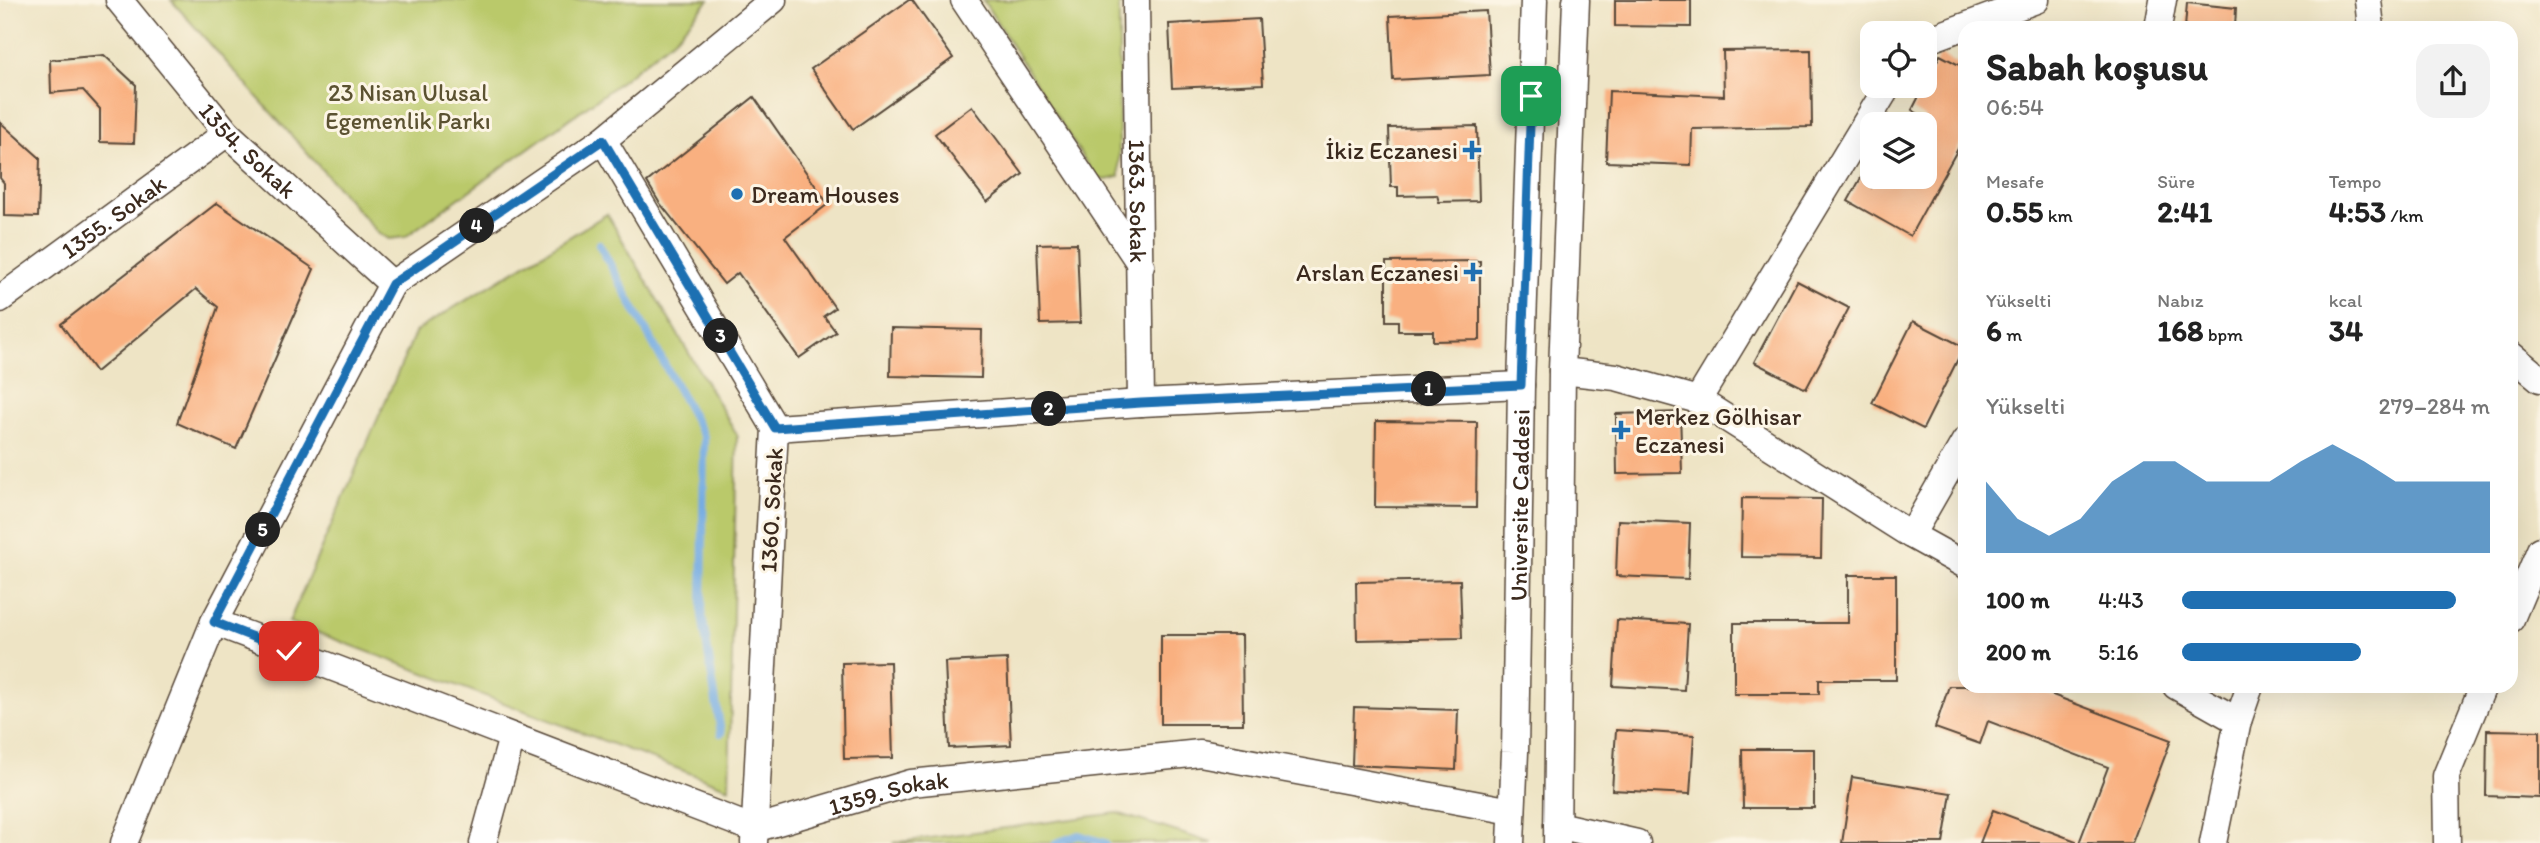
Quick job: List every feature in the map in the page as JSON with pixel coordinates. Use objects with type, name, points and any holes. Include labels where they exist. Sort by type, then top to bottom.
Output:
[{"type":"street","name":"1354. Sokak","points":[[119,0],[227,133],[392,284]]},
{"type":"street","points":[[124,843],[214,622],[392,284],[603,140],[773,0]]},
{"type":"street","points":[[964,0],[1141,265]]},
{"type":"street","name":"1363. Sokak","points":[[1136,0],[1141,403]]},
{"type":"street","name":"Universite Caddesi","points":[[1511,843],[1516,738],[1521,385],[1534,0]]},
{"type":"street","name":"Universite Caddesi","points":[[1557,834],[1562,370],[1576,0]]},
{"type":"street","points":[[1979,21],[2036,0]]},
{"type":"street","points":[[2159,21],[2163,0]]},
{"type":"street","points":[[2368,0],[2370,21]]},
{"type":"street","points":[[1937,37],[1958,29]]},
{"type":"street","points":[[1698,400],[1881,98]]},
{"type":"street","name":"1355. Sokak","points":[[0,299],[227,133]]},
{"type":"street","name":"1360. Sokak","points":[[603,140],[775,428],[754,836]]},
{"type":"street","points":[[2518,361],[2540,379]]},
{"type":"street","points":[[1562,370],[1616,377],[1698,400],[1911,535],[1958,561]]},
{"type":"street","points":[[775,428],[1141,403],[1521,385]]},
{"type":"street","points":[[1911,535],[1958,453]]},
{"type":"street","points":[[2518,602],[2540,550]]},
{"type":"street","points":[[214,622],[512,737],[754,836]]},
{"type":"street","points":[[2188,693],[2238,721]]},
{"type":"street","points":[[2213,843],[2238,721],[2248,693]]},
{"type":"street","points":[[2447,843],[2446,776],[2480,693]]},
{"type":"street","points":[[483,843],[512,737]]},
{"type":"street","name":"1359. Sokak","points":[[754,836],[911,783],[1200,753],[1512,811]]},
{"type":"street","points":[[1557,834],[1637,843]]},
{"type":"green space","name":"23 Nisan Ulusal Egemenlik Parkı","points":[[171,0],[709,0],[676,37],[615,86],[405,237],[389,239],[379,234]]},
{"type":"green space","points":[[983,0],[1119,0],[1119,177],[1106,180],[1096,178]]},
{"type":"green space","points":[[607,214],[737,435],[729,788],[289,622],[416,331]]},
{"type":"green space","points":[[1117,813],[1212,843],[893,843]]},
{"type":"building","points":[[912,0],[953,58],[853,129],[811,69]]},
{"type":"building","points":[[1615,0],[1691,0],[1691,27],[1615,26]]},
{"type":"building","points":[[2187,3],[2236,8],[2235,21],[2186,21]]},
{"type":"building","points":[[1486,11],[1490,75],[1393,80],[1390,16]]},
{"type":"building","points":[[1259,19],[1263,84],[1172,88],[1169,24]]},
{"type":"building","points":[[1811,50],[1812,127],[1692,129],[1691,165],[1606,162],[1609,91],[1724,96],[1723,51]]},
{"type":"building","points":[[104,55],[136,85],[134,143],[100,142],[100,109],[83,90],[51,93],[50,60]]},
{"type":"building","points":[[1940,55],[1958,64],[1958,149],[1937,187],[1937,112],[1912,110],[1918,98],[1937,98],[1937,61]]},
{"type":"building","name":"Dream Houses","points":[[754,97],[828,204],[785,237],[835,308],[824,316],[836,332],[799,358],[738,273],[724,284],[659,202],[647,182]]},
{"type":"building","points":[[972,106],[1023,174],[987,202],[935,134]]},
{"type":"building","points":[[0,122],[40,158],[38,217],[4,216],[4,183],[0,178]]},
{"type":"building","points":[[1477,126],[1479,201],[1439,202],[1437,195],[1398,196],[1398,187],[1391,187],[1389,128]]},
{"type":"building","points":[[1860,180],[1860,189],[1936,189],[1910,236],[1848,201]]},
{"type":"building","points":[[217,203],[314,269],[236,449],[177,423],[218,307],[196,289],[96,372],[61,324]]},
{"type":"building","points":[[1077,243],[1080,323],[1040,324],[1037,244]]},
{"type":"building","points":[[1480,261],[1480,340],[1433,341],[1433,331],[1398,331],[1398,321],[1386,321],[1386,262]]},
{"type":"building","points":[[1797,281],[1849,308],[1806,389],[1754,362]]},
{"type":"building","points":[[1913,321],[1958,344],[1958,359],[1923,429],[1872,403]]},
{"type":"building","points":[[891,328],[982,330],[981,378],[890,376]]},
{"type":"building","points":[[1680,412],[1682,473],[1617,474],[1616,414]]},
{"type":"building","points":[[1376,421],[1477,422],[1476,508],[1375,507]]},
{"type":"building","points":[[1742,498],[1822,499],[1821,558],[1741,557]]},
{"type":"building","points":[[1618,520],[1690,523],[1688,579],[1616,576]]},
{"type":"building","points":[[1848,575],[1896,575],[1896,680],[1819,680],[1819,694],[1734,694],[1734,623],[1848,623]]},
{"type":"building","points":[[1460,580],[1462,638],[1357,640],[1356,582]]},
{"type":"building","points":[[1617,620],[1688,624],[1684,690],[1613,686]]},
{"type":"building","points":[[1161,635],[1242,635],[1243,724],[1161,724]]},
{"type":"building","points":[[1007,659],[1011,745],[949,748],[945,662]]},
{"type":"building","points":[[890,662],[893,758],[844,759],[842,663]]},
{"type":"building","points":[[1949,686],[1958,686],[1958,693],[2047,693],[2171,740],[2132,843],[2079,843],[2108,767],[1988,721],[1980,744],[1935,728]]},
{"type":"building","points":[[1354,707],[1458,710],[1456,770],[1352,765]]},
{"type":"building","points":[[1616,730],[1694,735],[1690,794],[1612,790]]},
{"type":"building","points":[[2487,730],[2540,731],[2540,798],[2486,796]]},
{"type":"building","points":[[1742,749],[1814,749],[1814,808],[1743,808]]},
{"type":"building","points":[[1852,777],[1951,793],[1943,843],[1842,843]]},
{"type":"building","points":[[1993,810],[2076,841],[2076,843],[1980,843]]},
{"type":"waterway","points":[[599,244],[704,437],[702,615],[721,733]]},
{"type":"waterway","points":[[1056,843],[1079,835],[1105,843]]},
{"type":"place","name":"İkiz Eczanesi","points":[[1472,150]]},
{"type":"place","name":"Dream Houses","points":[[737,194]]},
{"type":"place","name":"Arslan Eczanesi","points":[[1473,272]]},
{"type":"place","name":"Merkez Gölhisar Eczanesi","points":[[1621,430]]},
{"type":"route","points":[[289,651],[214,622],[392,284],[603,140],[775,428],[1141,403],[1521,385],[1531,96]]}]
